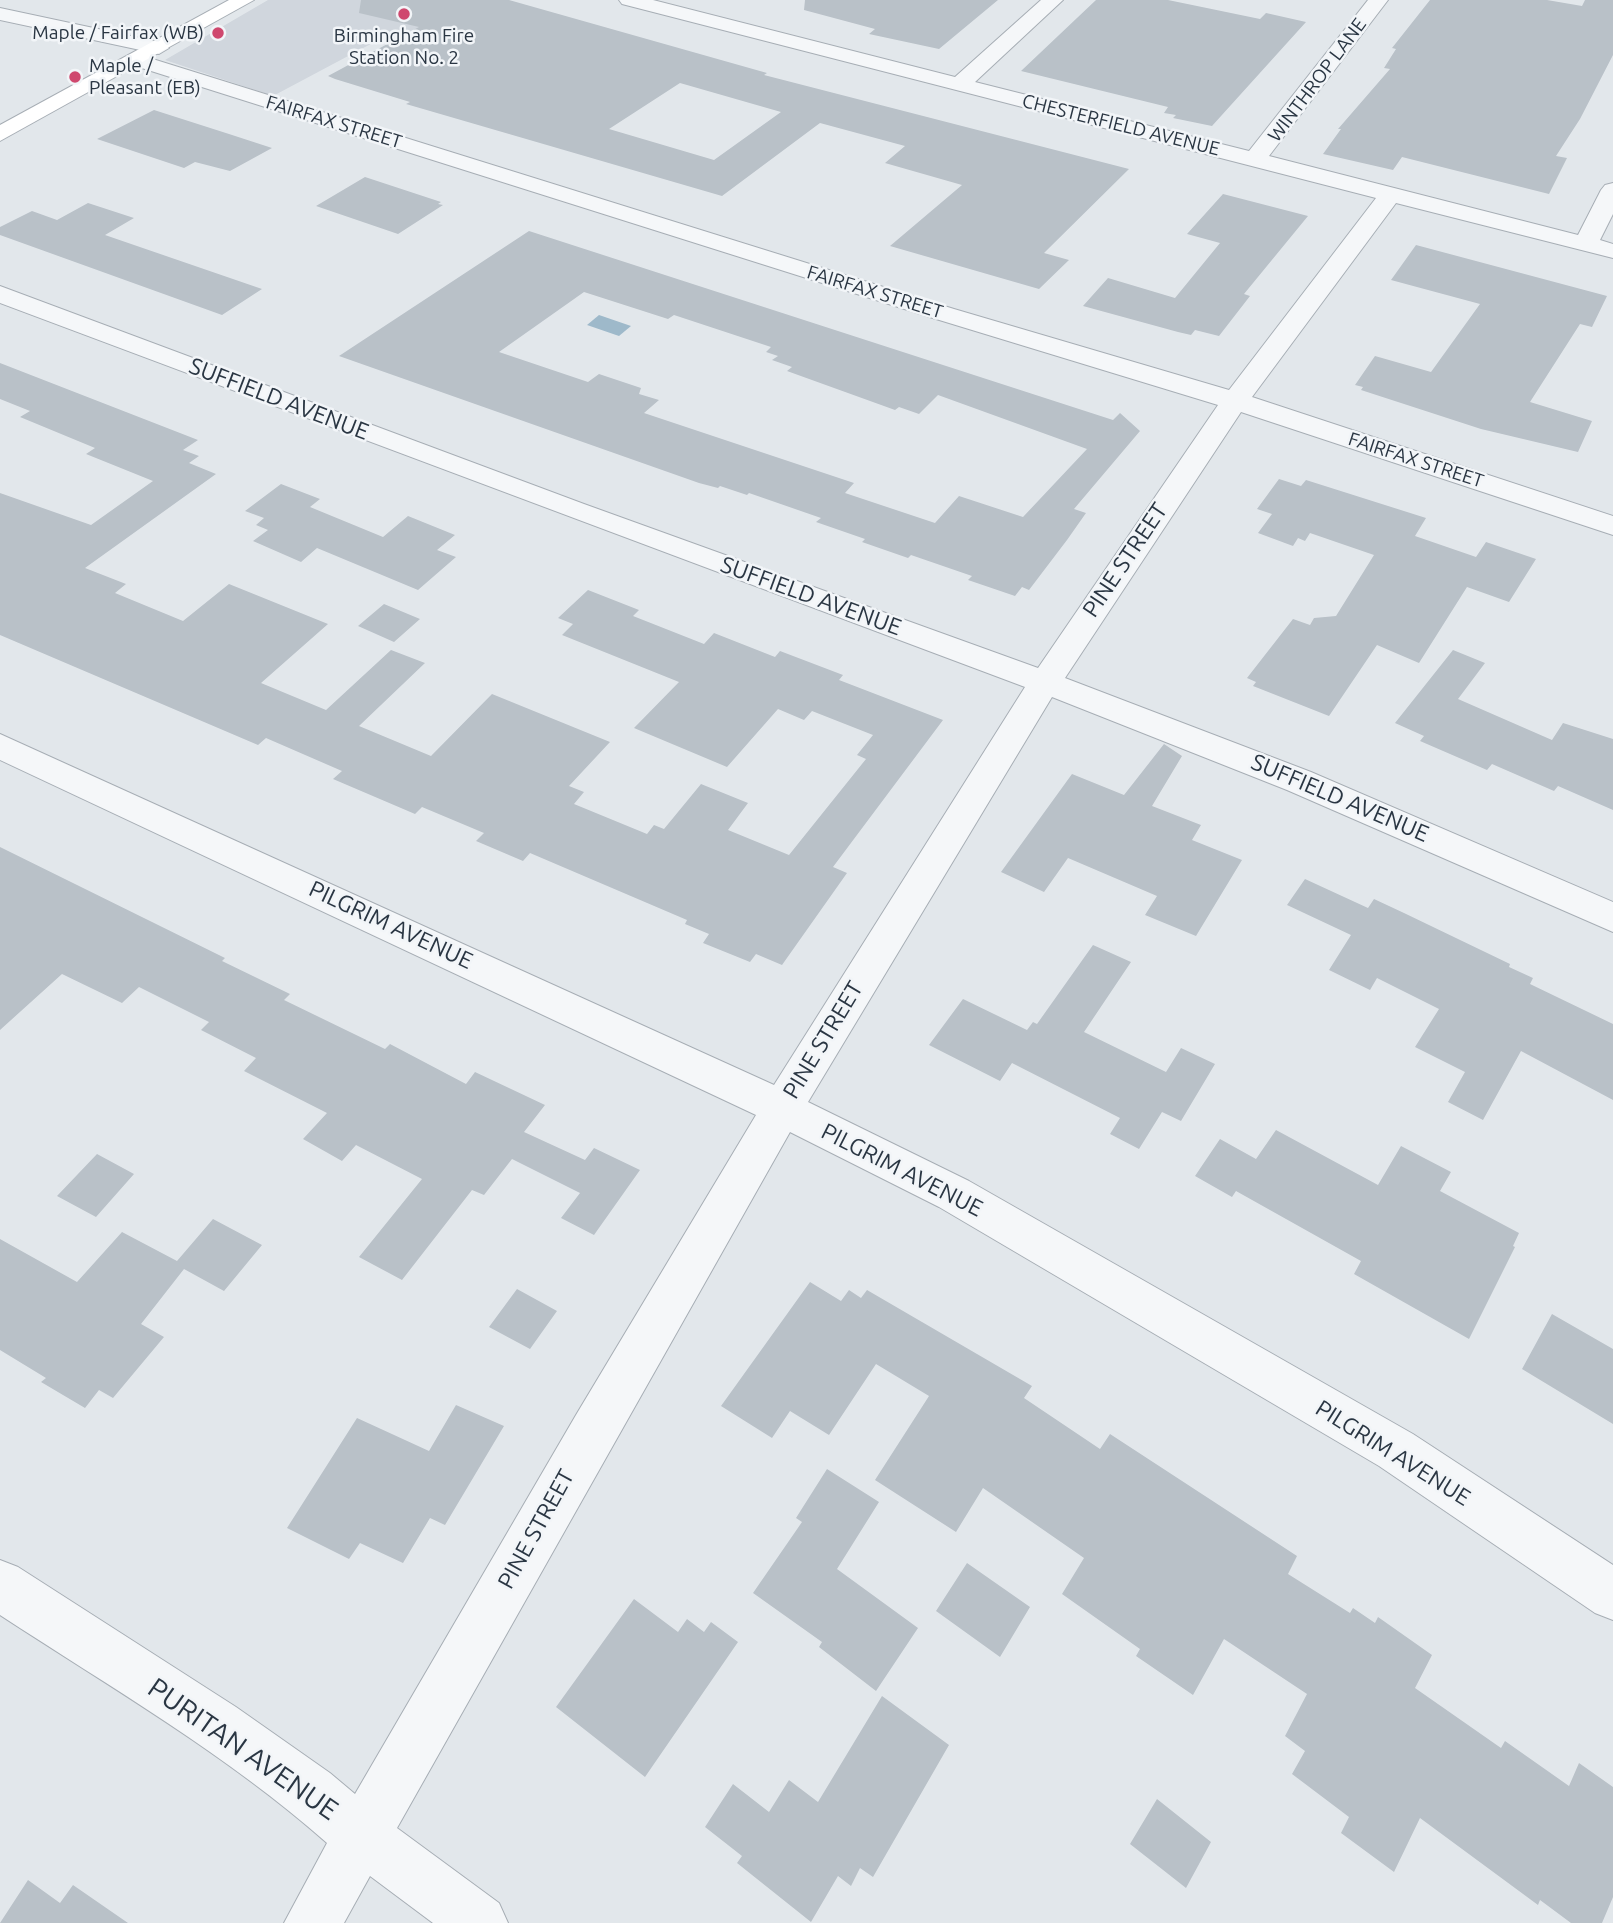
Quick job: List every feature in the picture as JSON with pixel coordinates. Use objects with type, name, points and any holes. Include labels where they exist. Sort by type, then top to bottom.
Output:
[{"type":"main road","points":[[0,134],[244,0]]},
{"type":"street","name":"CHESTERFIELD AVENUE","points":[[629,0],[1613,251]]},
{"type":"street","points":[[960,84],[1053,0]]},
{"type":"street","name":"WINTHROP LANE","points":[[1255,159],[1378,0]]},
{"type":"street","name":"FAIRFAX STREET","points":[[0,14],[147,54],[945,314],[1236,401],[1613,526]]},
{"type":"street","points":[[1586,244],[1613,190]]},
{"type":"street","name":"PINE STREET","points":[[313,1923],[624,1374],[781,1108],[1044,680],[1236,401],[1391,195]]},
{"type":"street","name":"SUFFIELD AVENUE","points":[[0,294],[751,575],[1044,680],[1317,787],[1613,918]]},
{"type":"street","name":"PILGRIM AVENUE","points":[[0,746],[781,1108],[954,1194],[1396,1450],[1613,1595]]},
{"type":"street","name":"PURITAN AVENUE","points":[[0,1585],[311,1792],[362,1837],[420,1877],[478,1923]]},
{"type":"shaded area","points":[[268,0],[500,0],[427,40],[397,30],[273,96],[165,60]]},
{"type":"water","points":[[599,315],[631,326],[619,336],[587,325]]},
{"type":"building","points":[[361,0],[509,0],[767,73],[764,75],[1129,169],[1044,253],[1069,260],[1039,289],[890,246],[962,185],[885,163],[905,146],[820,123],[722,196],[406,104],[410,102],[328,76],[419,27],[359,13]],"holes":[[[680,83],[781,112],[714,160],[609,129]]]},
{"type":"building","points":[[805,0],[998,0],[939,49],[869,34],[875,29],[804,10]]},
{"type":"building","points":[[1096,0],[1168,0],[1260,19],[1266,13],[1306,22],[1212,126],[1173,118],[1176,115],[1164,113],[1168,107],[1021,71]]},
{"type":"building","points":[[1430,0],[1547,0],[1582,6],[1585,0],[1613,0],[1613,55],[1580,119],[1556,156],[1567,158],[1549,194],[1402,157],[1393,170],[1323,154],[1341,129],[1338,129],[1390,69],[1384,68],[1396,49],[1392,48]]},
{"type":"building","points":[[154,110],[272,148],[230,171],[195,162],[184,168],[97,139]]},
{"type":"building","points":[[365,177],[441,202],[438,204],[443,205],[398,234],[316,206]]},
{"type":"building","points":[[1223,194],[1308,216],[1244,294],[1250,296],[1219,336],[1195,330],[1191,335],[1083,306],[1108,278],[1175,298],[1220,243],[1187,234]]},
{"type":"building","points":[[88,203],[134,218],[105,235],[262,289],[222,315],[0,235],[0,227],[32,211],[57,220]]},
{"type":"building","points":[[529,231],[1113,420],[1120,413],[1140,431],[1074,509],[1086,513],[1067,540],[1029,590],[1022,587],[1015,596],[968,580],[972,576],[862,542],[865,539],[816,522],[821,518],[749,493],[747,495],[720,486],[718,488],[699,483],[339,356]],"holes":[[[584,292],[668,319],[674,315],[771,347],[766,352],[778,356],[772,360],[792,367],[787,371],[895,410],[899,407],[919,414],[938,395],[1087,449],[1023,517],[959,496],[935,523],[845,493],[854,483],[644,413],[659,400],[639,394],[641,388],[599,374],[588,382],[499,352]]]},
{"type":"building","points":[[1416,245],[1607,296],[1592,327],[1580,324],[1530,402],[1592,421],[1578,452],[1481,429],[1361,390],[1363,387],[1355,385],[1375,356],[1431,372],[1480,304],[1391,280]]},
{"type":"building","points":[[0,363],[198,440],[183,450],[199,456],[189,463],[216,474],[85,568],[126,584],[115,593],[183,621],[229,584],[328,624],[261,683],[326,710],[391,650],[425,663],[359,726],[431,756],[492,694],[610,742],[569,786],[584,792],[574,804],[647,834],[654,825],[664,829],[701,784],[748,803],[728,830],[789,855],[866,759],[857,755],[873,735],[812,711],[804,720],[778,709],[727,767],[634,728],[679,682],[562,635],[573,624],[558,618],[588,590],[639,610],[633,616],[704,644],[714,633],[775,657],[780,651],[843,675],[839,680],[943,720],[833,867],[847,873],[782,965],[756,954],[750,962],[703,943],[709,934],[685,924],[687,920],[530,853],[523,861],[476,841],[484,833],[422,807],[415,814],[333,779],[342,771],[266,738],[258,745],[0,635],[0,493],[91,525],[153,481],[86,454],[95,448],[20,417],[30,411],[0,399]]},
{"type":"building","points":[[1279,479],[1301,486],[1306,480],[1426,518],[1415,536],[1476,557],[1486,542],[1536,559],[1509,602],[1467,587],[1419,663],[1377,645],[1329,716],[1253,686],[1256,682],[1247,678],[1293,619],[1310,625],[1314,618],[1336,616],[1374,555],[1310,533],[1305,541],[1298,538],[1293,546],[1258,533],[1272,514],[1257,509]]},
{"type":"building","points":[[281,484],[320,499],[310,507],[383,537],[408,516],[455,535],[437,550],[456,557],[418,590],[317,548],[301,562],[253,541],[268,530],[256,525],[264,518],[245,511]]},
{"type":"building","points":[[384,604],[420,619],[394,642],[358,626]]},
{"type":"building","points":[[1453,650],[1485,663],[1458,699],[1552,740],[1563,723],[1613,739],[1613,810],[1558,786],[1554,791],[1492,764],[1487,770],[1420,741],[1424,736],[1395,723]]},
{"type":"building","points":[[1164,744],[1182,756],[1152,806],[1201,825],[1192,840],[1242,860],[1196,936],[1145,915],[1157,896],[1068,858],[1044,892],[1001,872],[1072,774],[1124,795]]},
{"type":"building","points":[[0,847],[225,958],[222,961],[290,994],[284,1000],[385,1049],[390,1044],[466,1084],[475,1072],[545,1105],[524,1132],[585,1160],[594,1148],[640,1170],[594,1235],[561,1218],[580,1193],[512,1159],[484,1195],[472,1190],[402,1280],[359,1257],[422,1179],[356,1145],[342,1161],[303,1139],[327,1113],[244,1071],[256,1058],[201,1030],[209,1022],[139,987],[122,1003],[62,974],[0,1030]]},
{"type":"building","points":[[1305,879],[1368,908],[1374,899],[1404,913],[1510,964],[1509,967],[1533,978],[1530,984],[1613,1024],[1613,1100],[1521,1051],[1483,1120],[1448,1102],[1465,1072],[1415,1047],[1439,1009],[1377,978],[1370,990],[1329,970],[1351,935],[1287,905]]},
{"type":"building","points":[[1093,945],[1131,962],[1084,1032],[1166,1072],[1181,1048],[1215,1064],[1181,1121],[1162,1112],[1139,1149],[1110,1134],[1120,1118],[1012,1063],[1000,1081],[929,1045],[963,999],[1027,1030],[1033,1022],[1037,1024]]},
{"type":"building","points":[[1276,1130],[1378,1185],[1401,1146],[1451,1172],[1440,1191],[1519,1233],[1513,1246],[1515,1247],[1469,1339],[1354,1274],[1361,1261],[1236,1191],[1232,1197],[1195,1176],[1220,1139],[1256,1159]]},
{"type":"building","points":[[97,1154],[134,1174],[96,1217],[57,1196]]},
{"type":"building","points":[[213,1219],[262,1245],[224,1291],[184,1269],[141,1324],[164,1337],[113,1398],[99,1390],[85,1408],[41,1382],[46,1378],[0,1350],[0,1239],[77,1282],[122,1232],[177,1261]]},
{"type":"building","points":[[810,1282],[841,1301],[849,1290],[861,1298],[867,1290],[1032,1386],[1024,1398],[1100,1449],[1110,1434],[1297,1556],[1288,1574],[1350,1613],[1353,1608],[1375,1623],[1378,1617],[1432,1655],[1415,1688],[1501,1748],[1505,1741],[1569,1786],[1579,1763],[1613,1787],[1613,1897],[1602,1923],[1571,1923],[1540,1900],[1538,1905],[1420,1818],[1394,1872],[1341,1833],[1349,1817],[1292,1774],[1305,1751],[1285,1736],[1307,1694],[1224,1639],[1193,1695],[1136,1656],[1140,1649],[1062,1594],[1084,1558],[983,1488],[956,1532],[875,1480],[929,1396],[876,1364],[829,1435],[790,1411],[772,1438],[721,1406]]},
{"type":"building","points":[[517,1289],[557,1311],[530,1349],[489,1327]]},
{"type":"building","points":[[1552,1314],[1613,1349],[1613,1424],[1522,1369]]},
{"type":"building","points":[[456,1405],[504,1426],[445,1525],[430,1518],[403,1563],[360,1543],[349,1559],[287,1528],[357,1418],[429,1451]]},
{"type":"building","points":[[827,1469],[879,1502],[837,1569],[918,1628],[876,1691],[819,1647],[822,1642],[753,1593],[802,1522],[796,1518]]},
{"type":"building","points":[[967,1563],[1030,1607],[1000,1657],[936,1611]]},
{"type":"building","points":[[634,1599],[678,1632],[687,1619],[704,1632],[711,1622],[738,1642],[645,1777],[556,1707]]},
{"type":"building","points":[[882,1696],[949,1745],[873,1877],[860,1868],[851,1886],[838,1876],[811,1922],[737,1863],[742,1856],[705,1827],[733,1784],[769,1812],[789,1780],[818,1802]]},
{"type":"building","points":[[1157,1799],[1211,1842],[1186,1888],[1130,1844]]},
{"type":"building","points":[[28,1880],[60,1903],[73,1885],[128,1923],[0,1923]]},
{"type":"place","name":"Birmingham Fire Station No. 2","points":[[404,14]]},
{"type":"place","name":"Maple / Fairfax (WB)","points":[[218,33]]},
{"type":"place","name":"Maple / Pleasant (EB)","points":[[75,77]]}]
